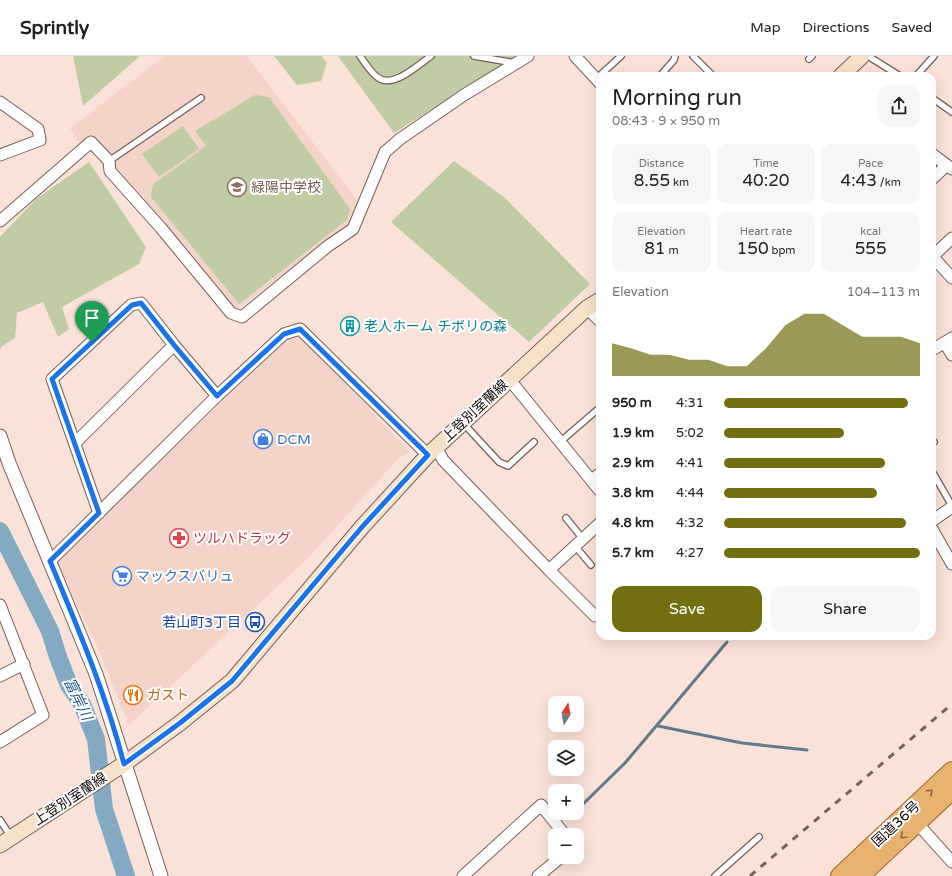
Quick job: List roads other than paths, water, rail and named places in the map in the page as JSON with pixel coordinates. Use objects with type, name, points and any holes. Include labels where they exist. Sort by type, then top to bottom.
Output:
[{"type":"highway","name":"国道36号","points":[[840,876],[952,771]]},
{"type":"highway","name":"国道36号","points":[[860,876],[952,790]]},
{"type":"main road","points":[[845,72],[862,56]]},
{"type":"main road","name":"上登別室蘭線","points":[[6,841],[119,767],[180,723],[232,681],[362,527],[432,451],[587,308],[596,302]]},
{"type":"street","points":[[0,221],[91,142],[109,161],[110,171],[161,228],[231,313],[242,317],[328,246],[353,229],[385,152],[400,139],[528,56]]},
{"type":"street","points":[[575,56],[596,73]]},
{"type":"street","points":[[0,102],[38,129],[40,140],[0,155]]},
{"type":"street","points":[[936,157],[950,167],[936,176]]},
{"type":"street","points":[[936,253],[952,238]]},
{"type":"street","points":[[936,261],[952,278]]},
{"type":"street","points":[[99,513],[52,379],[132,305],[141,303],[217,396]]},
{"type":"street","points":[[587,308],[596,317]]},
{"type":"street","points":[[50,561],[217,396],[284,334],[300,329],[443,460],[595,616]]},
{"type":"street","points":[[940,343],[952,355]]},
{"type":"street","points":[[75,443],[174,345]]},
{"type":"street","points":[[509,379],[596,486]]},
{"type":"street","points":[[0,436],[5,465],[50,561],[96,674],[111,715],[119,767],[161,876]]},
{"type":"street","points":[[936,518],[952,506]]},
{"type":"street","points":[[549,570],[596,527]]},
{"type":"street","points":[[936,537],[952,564]]},
{"type":"street","points":[[0,605],[2,616],[24,664],[43,715],[0,742]]},
{"type":"street","points":[[0,676],[24,664]]},
{"type":"street","points":[[463,876],[541,805],[559,828]]},
{"type":"street","points":[[917,823],[952,862]]},
{"type":"street","points":[[538,876],[553,864]]},
{"type":"lane","points":[[360,56],[377,77],[385,81],[398,79],[431,56]]},
{"type":"lane","points":[[474,56],[515,63]]},
{"type":"lane","points":[[607,72],[621,56]]},
{"type":"lane","points":[[664,72],[674,60],[675,56]]},
{"type":"lane","points":[[693,56],[709,72]]},
{"type":"lane","points":[[868,56],[894,72]]},
{"type":"lane","points":[[920,72],[934,56]]},
{"type":"lane","points":[[109,161],[201,98]]},
{"type":"lane","points":[[936,101],[952,112]]},
{"type":"lane","points":[[560,442],[596,411]]},
{"type":"lane","points":[[463,422],[500,462],[508,466],[534,442]]},
{"type":"lane","points":[[590,478],[596,473]]},
{"type":"lane","points":[[936,478],[952,506]]},
{"type":"lane","points":[[566,518],[583,539]]},
{"type":"lane","points":[[575,546],[592,565]]},
{"type":"lane","points":[[0,820],[6,841]]},
{"type":"lane","points":[[715,876],[759,837]]},
{"type":"waterway","name":"富岸川","points":[[0,531],[50,631],[69,685],[82,704],[96,739],[104,809],[126,876]]},
{"type":"waterway","points":[[584,803],[625,763],[727,642]]},
{"type":"waterway","points":[[658,726],[742,743],[807,750]]},
{"type":"railway","points":[[750,876],[952,704]]},
{"type":"place","name":"緑陽中学校","points":[[237,187]]},
{"type":"place","name":"老人ホーム チボリの森","points":[[350,326]]},
{"type":"place","name":"DCM","points":[[263,439]]},
{"type":"place","name":"ツルハドラッグ","points":[[179,538]]},
{"type":"place","name":"マックスバリュ","points":[[122,576]]},
{"type":"place","name":"若山町3丁目","points":[[255,622]]},
{"type":"place","name":"ガスト","points":[[133,695]]}]
